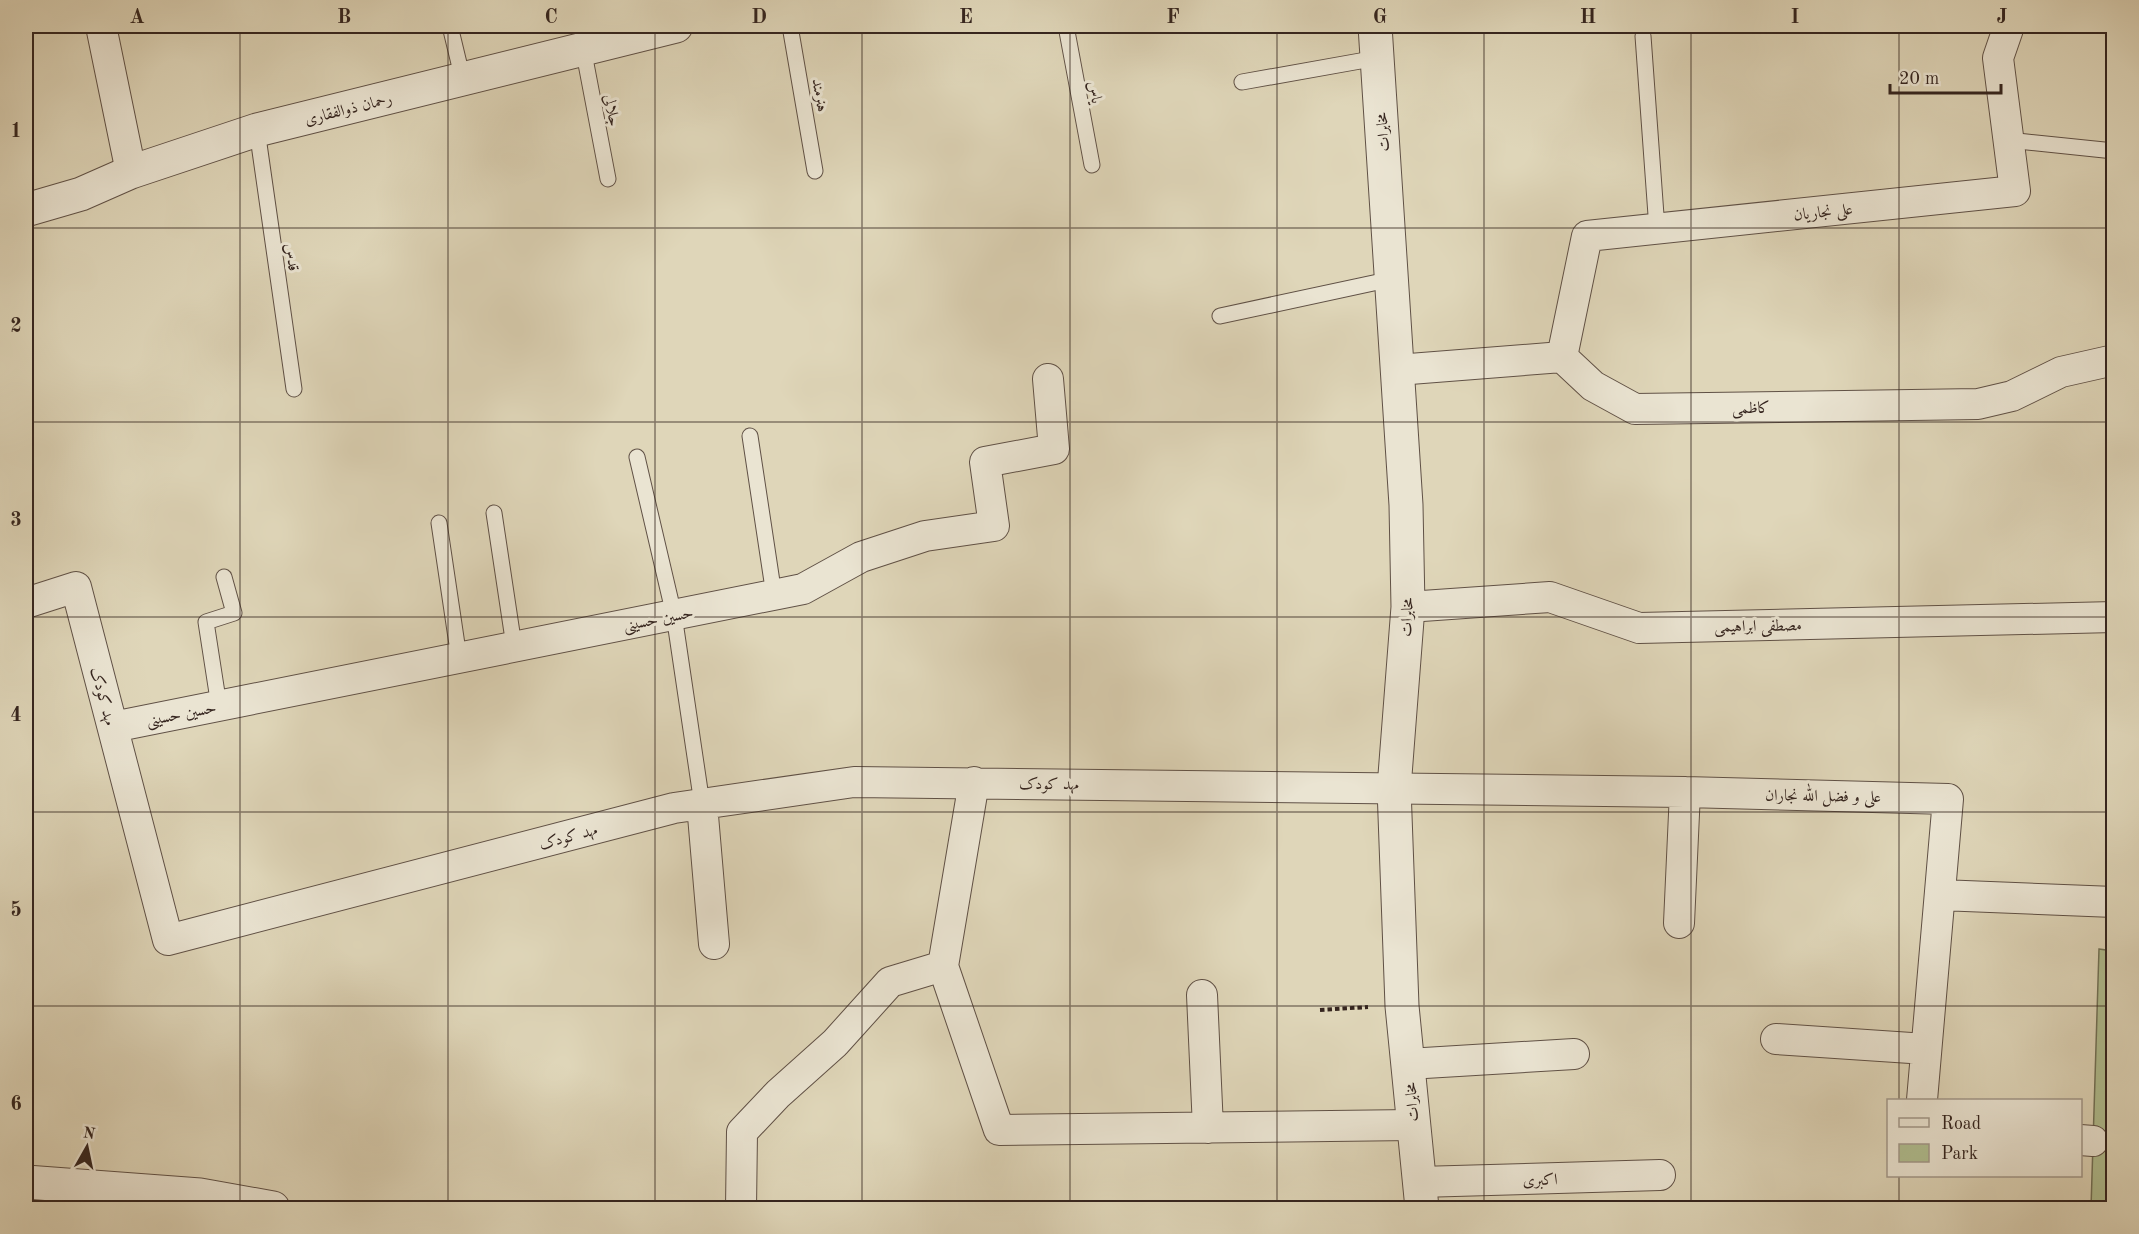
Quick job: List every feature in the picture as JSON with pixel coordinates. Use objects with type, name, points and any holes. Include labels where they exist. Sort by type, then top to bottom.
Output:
[{"type":"street","points":[[101,26],[131,172]]},
{"type":"street","name":"رحمان ذوالفقاری","points":[[26,210],[81,194],[131,172],[257,130],[676,26]]},
{"type":"street","name":"مخابرات","points":[[1375,26],[1406,505],[1408,607],[1394,788],[1402,1006],[1420,1195]]},
{"type":"street","name":"علی نجاریان","points":[[1562,357],[1587,236],[2015,191],[1998,58],[2009,26]]},
{"type":"street","points":[[1397,370],[1562,357]]},
{"type":"street","name":"کاظمی","points":[[1562,357],[1593,386],[1635,409],[1978,404],[2012,396],[2061,372],[2114,360]]},
{"type":"street","name":"حسین حسینی","points":[[113,727],[804,589],[861,557],[925,536],[993,526],[985,462],[1054,449],[1048,379]]},
{"type":"street","name":"مهد کودک","points":[[26,603],[76,587],[168,940],[674,808],[854,782],[1394,788]]},
{"type":"street","name":"مصطفی ابراهیمی","points":[[1408,607],[1550,597],[1639,628],[2114,617]]},
{"type":"street","points":[[974,782],[943,966],[999,1130],[1412,1125]]},
{"type":"street","name":"علی و فضل الله نجاران","points":[[1394,788],[1948,799],[1922,1099]]},
{"type":"street","points":[[1679,923],[1685,792]]},
{"type":"street","points":[[702,804],[714,944]]},
{"type":"street","points":[[1940,895],[2114,902]]},
{"type":"street","points":[[741,1209],[742,1132],[778,1094],[835,1043],[890,981],[943,966]]},
{"type":"street","points":[[1202,995],[1208,1128]]},
{"type":"street","points":[[1776,1039],[1926,1049]]},
{"type":"street","points":[[1408,1064],[1574,1054]]},
{"type":"street","name":"اکبری","points":[[1420,1195],[1660,1175]]},
{"type":"street","points":[[26,1182],[200,1195],[273,1209]]},
{"type":"lane","points":[[450,26],[463,80]]},
{"type":"lane","name":"هنرمند","points":[[790,26],[815,171]]},
{"type":"lane","name":"یاس","points":[[1066,26],[1092,165]]},
{"type":"lane","points":[[1643,36],[1657,229]]},
{"type":"lane","name":"جلالی","points":[[583,48],[608,178]]},
{"type":"lane","points":[[1242,82],[1377,58]]},
{"type":"lane","name":"قدس","points":[[257,130],[294,389]]},
{"type":"lane","points":[[2008,140],[2114,151]]},
{"type":"lane","points":[[1220,316],[1392,279]]},
{"type":"lane","points":[[750,436],[774,594]]},
{"type":"lane","points":[[637,457],[674,615],[702,804]]},
{"type":"lane","points":[[494,513],[514,646]]},
{"type":"lane","points":[[438,523],[459,658]]},
{"type":"lane","points":[[219,706],[206,622],[234,613],[224,577]]},
{"type":"path","points":[[1320,1010],[1402,1006]]},
{"type":"green space","points":[[2099,949],[2113,951],[2114,1208],[2091,1208]]}]
